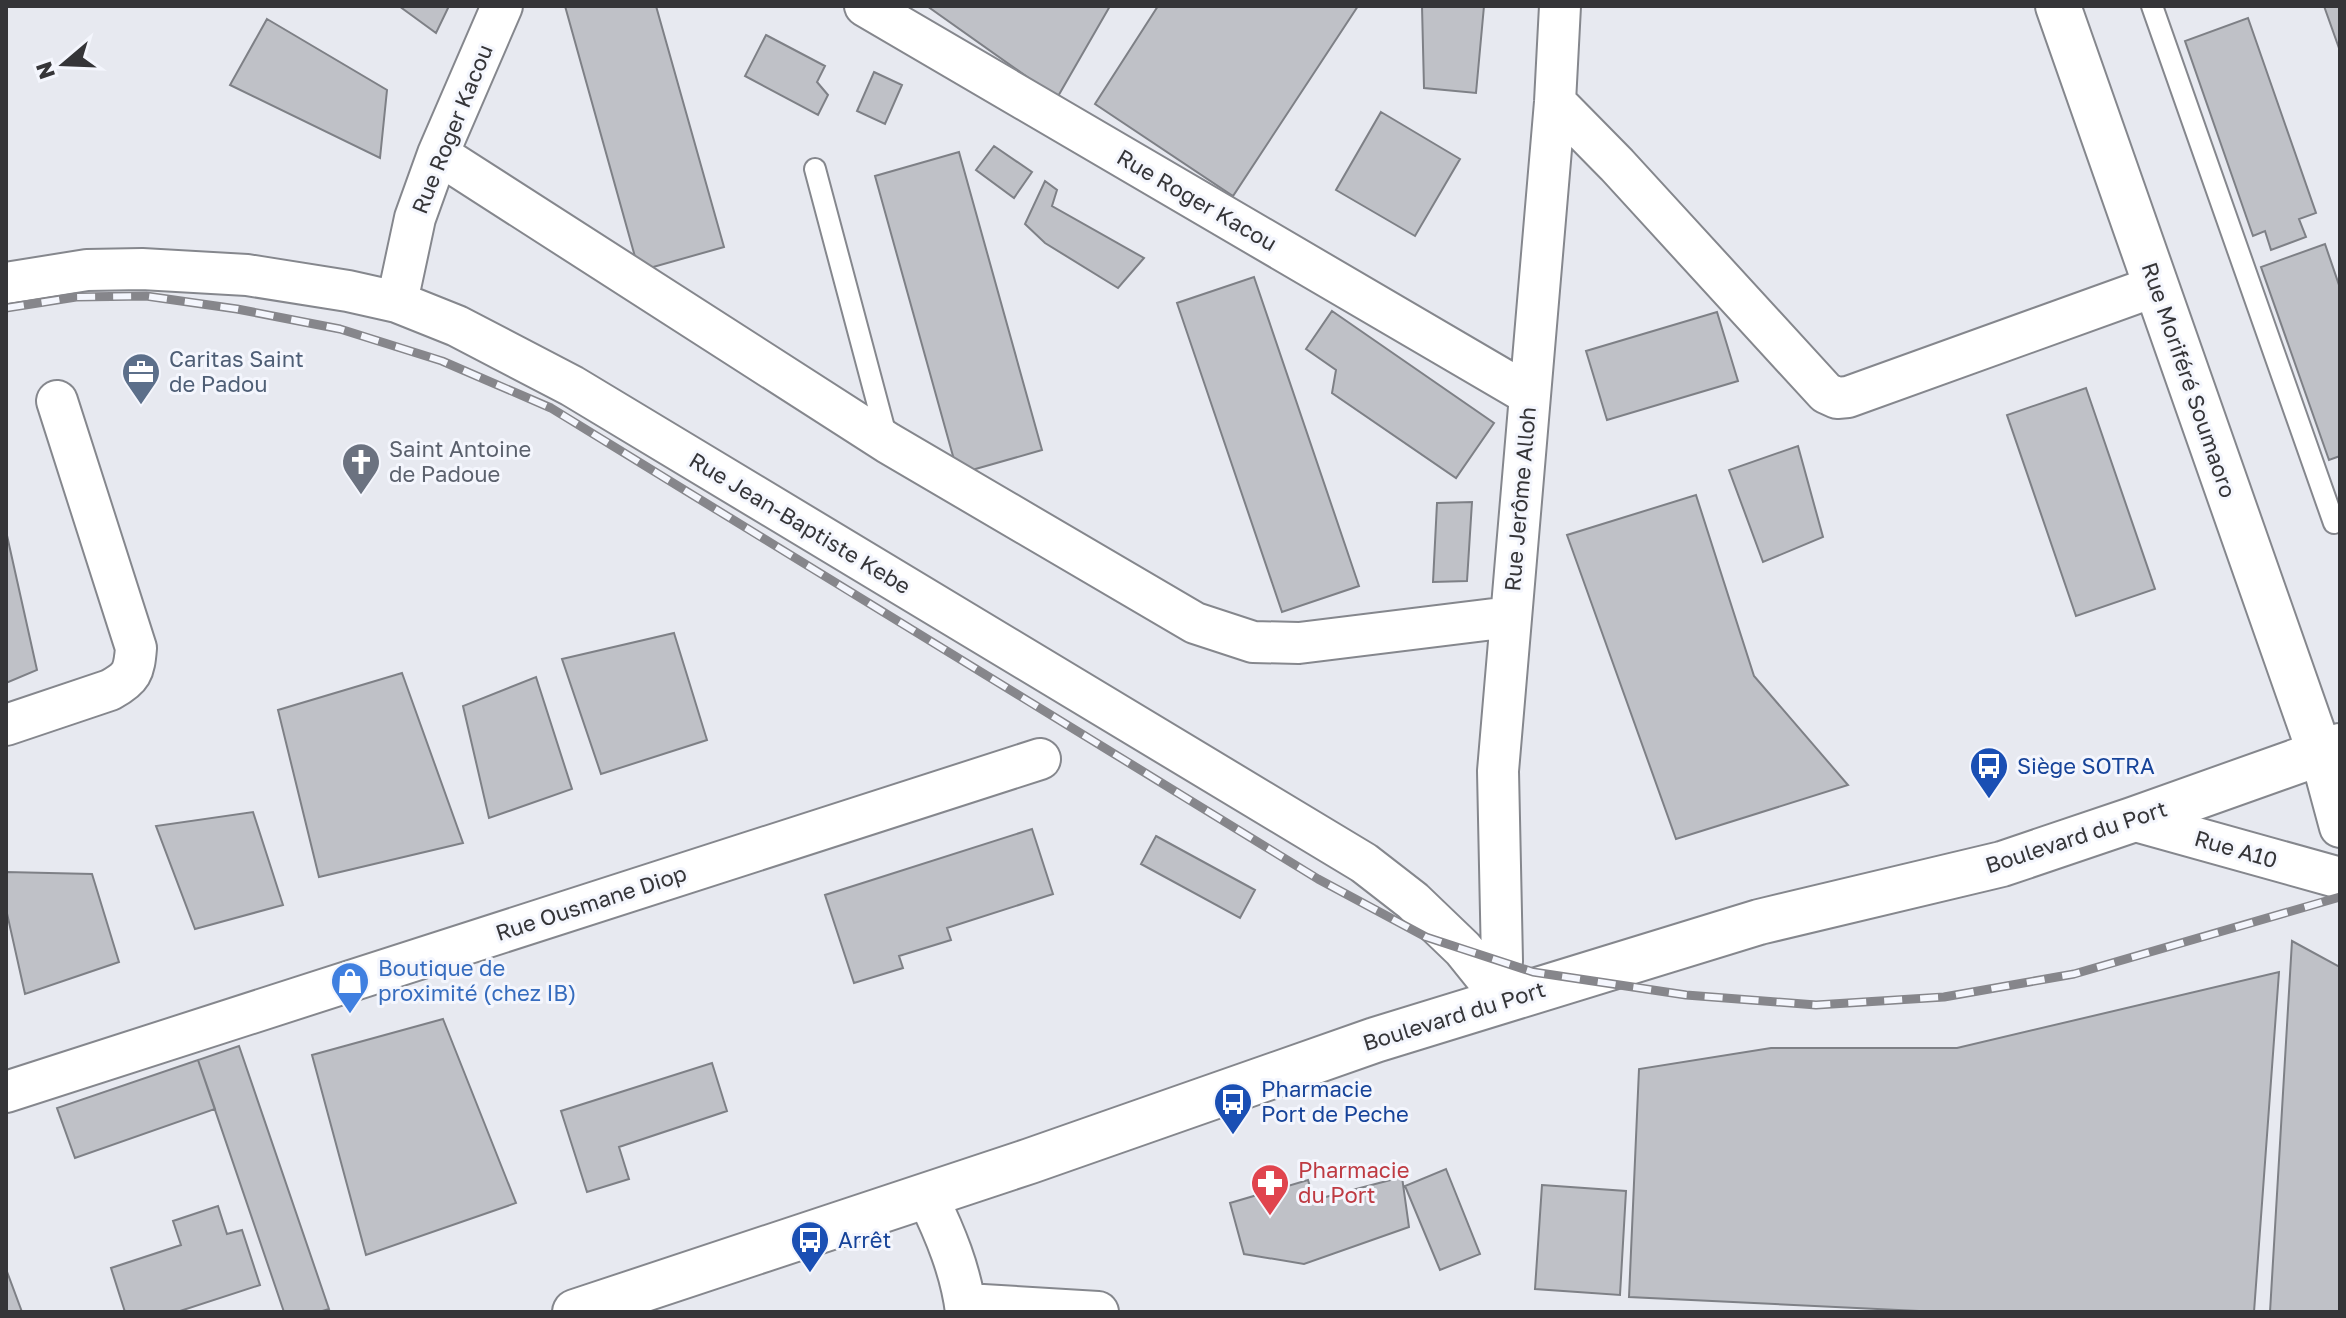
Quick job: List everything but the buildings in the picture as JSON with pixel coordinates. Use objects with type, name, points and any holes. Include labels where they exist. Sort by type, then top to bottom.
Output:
[{"type":"main road","name":"Rue Moriféré Soumaoro","points":[[2065,8],[2156,286],[2330,750]]},
{"type":"main road","name":"Boulevard du Port","points":[[575,1312],[927,1196],[1500,996],[1759,922],[2002,864],[2330,750]]},
{"type":"street","name":"Rue Roger Kacou","points":[[397,302],[415,218],[438,154],[502,6]]},
{"type":"street","name":"Rue Roger Kacou","points":[[865,6],[1528,394]]},
{"type":"street","name":"Rue Jerôme Alloh","points":[[1500,996],[1498,771],[1555,102],[1560,6]]},
{"type":"street","points":[[1555,102],[1617,165],[1826,393],[1837,398],[1848,397],[2156,286]]},
{"type":"street","points":[[438,154],[888,443],[1195,623],[1253,642],[1299,643],[1510,617]]},
{"type":"street","name":"Rue Jean-Baptiste Kebe","points":[[6,283],[87,270],[142,269],[247,275],[397,302],[457,326],[572,386],[1364,863],[1413,901],[1463,949],[1500,996]]},
{"type":"street","points":[[6,725],[110,690],[126,681],[134,668],[136,648],[57,401]]},
{"type":"street","points":[[2330,750],[2340,827]]},
{"type":"street","name":"Rue Ousmane Diop","points":[[6,1092],[1040,759]]},
{"type":"street","name":"Rue A10","points":[[2132,820],[2340,878]]},
{"type":"street","points":[[927,1196],[953,1255],[966,1308],[1098,1312]]},
{"type":"lane","points":[[2152,6],[2334,523]]},
{"type":"lane","points":[[815,169],[888,443]]},
{"type":"railway","points":[[6,308],[76,297],[146,296],[237,309],[340,329],[442,361],[551,408],[1318,879],[1426,937],[1533,972],[1686,995],[1816,1005],[1944,997],[2074,974],[2340,897]]},
{"type":"place","name":"Caritas Saint de Padou","points":[[141,406]]},
{"type":"place","name":"Saint Antoine de Padoue","points":[[361,496]]},
{"type":"place","name":"Siège SOTRA","points":[[1989,800]]},
{"type":"place","name":"Boutique de proximité (chez IB)","points":[[350,1015]]},
{"type":"place","name":"Pharmacie Port de Peche","points":[[1233,1136]]},
{"type":"place","name":"Pharmacie du Port","points":[[1270,1217]]},
{"type":"place","name":"Arrêt","points":[[810,1274]]}]
